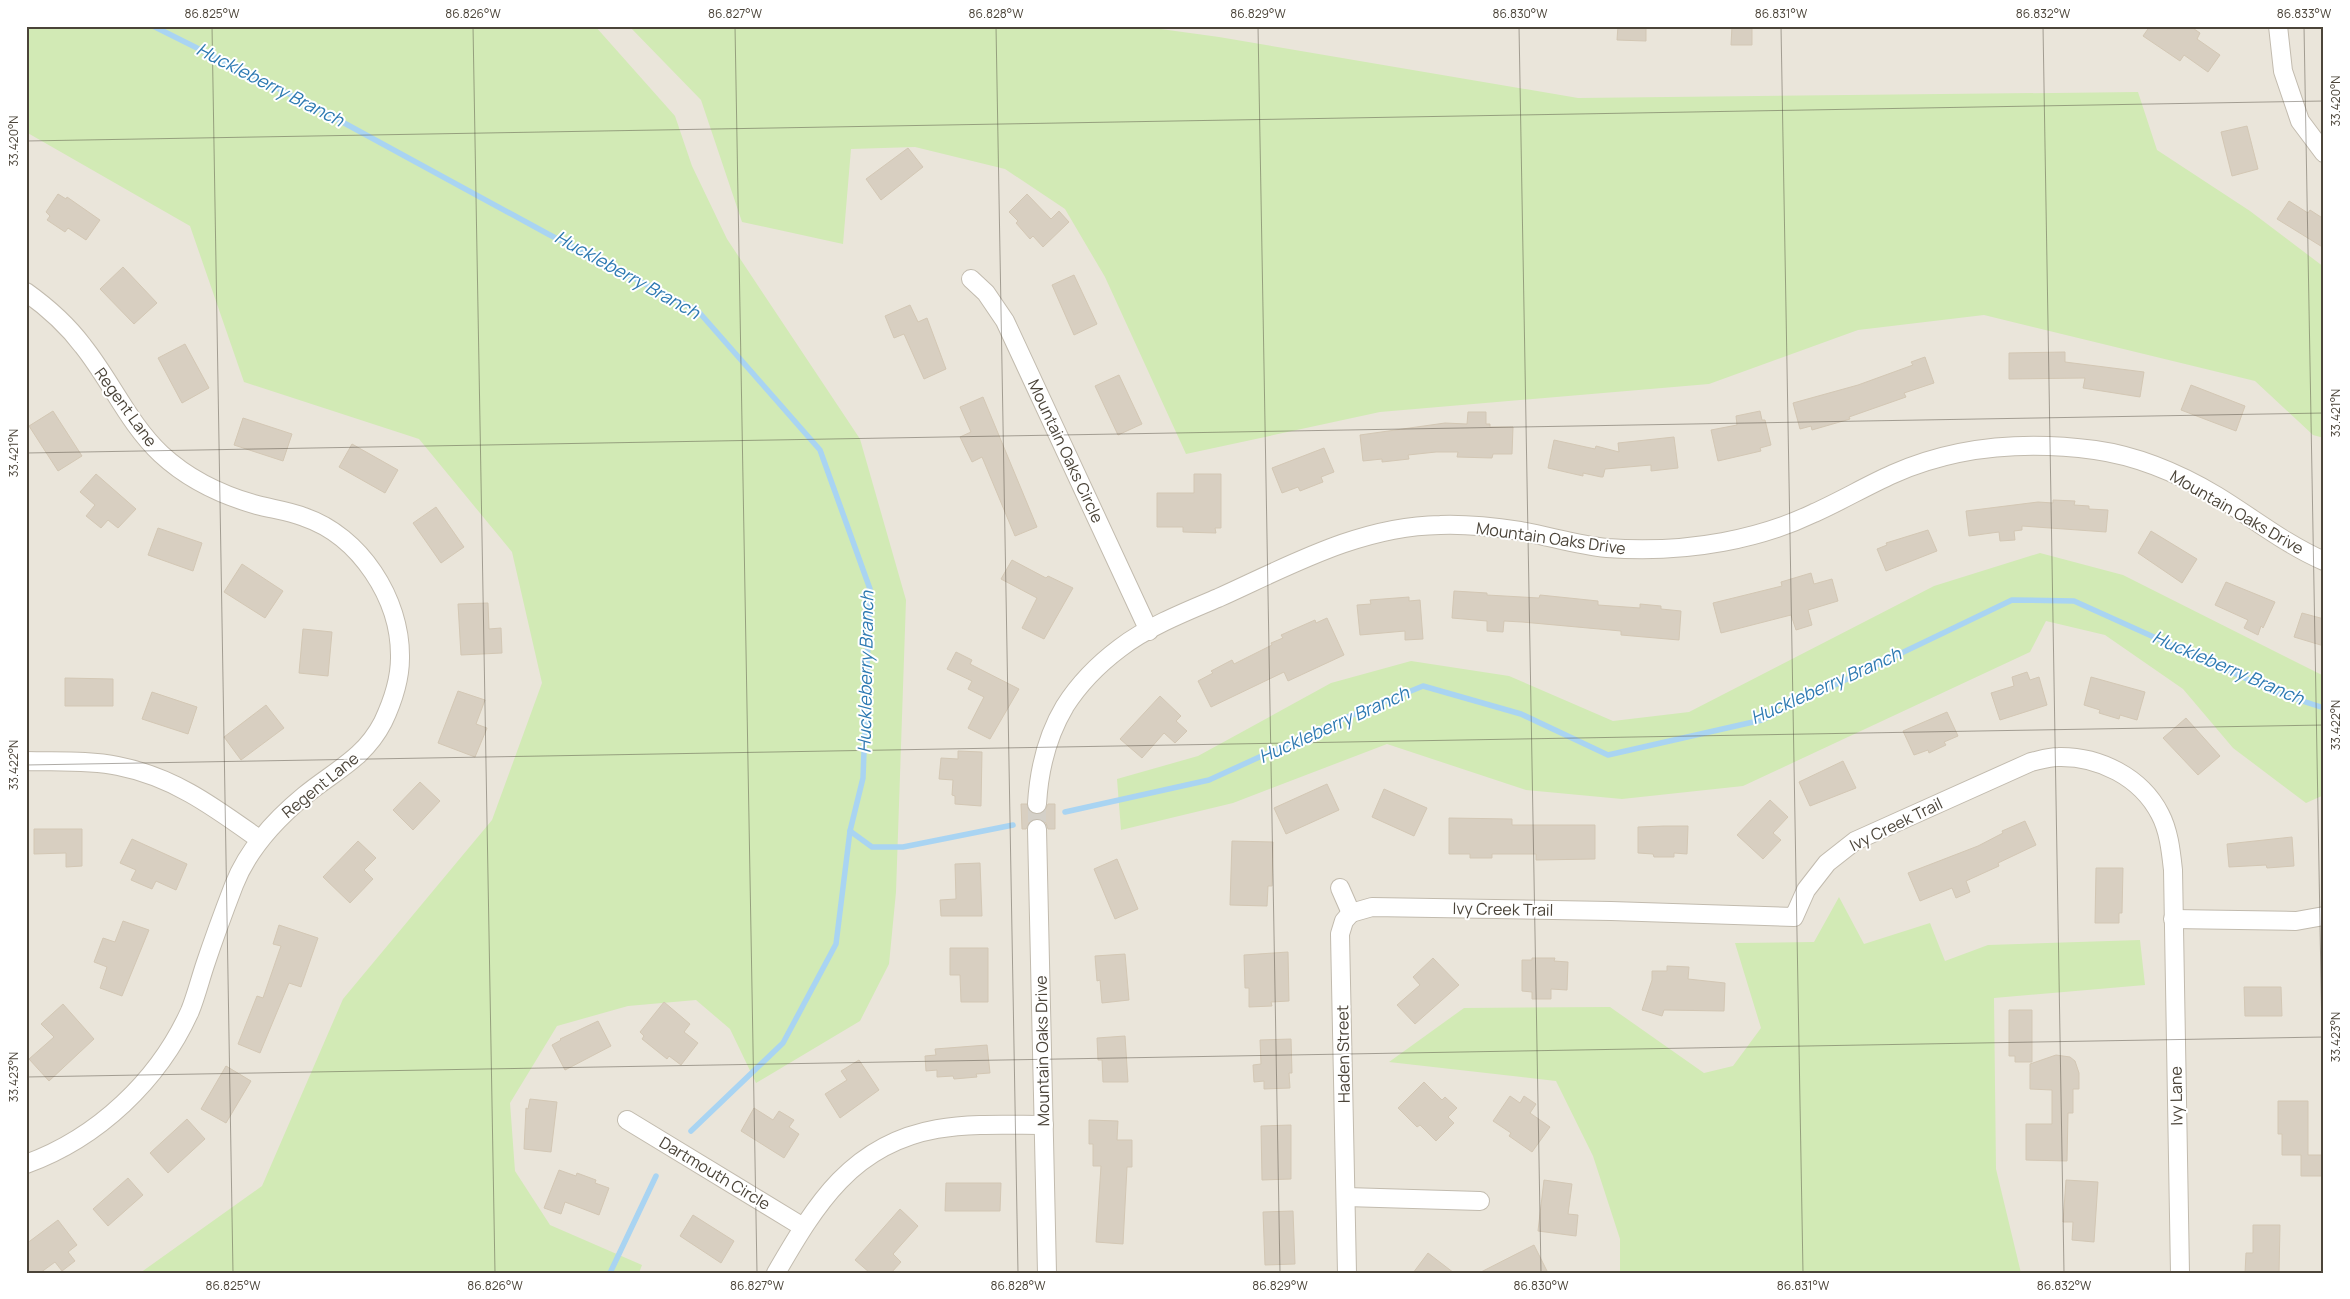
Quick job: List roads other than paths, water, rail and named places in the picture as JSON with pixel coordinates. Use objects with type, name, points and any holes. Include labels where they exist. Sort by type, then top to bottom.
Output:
[{"type":"street","points":[[2278,26],[2283,70],[2300,121],[2324,153]]},
{"type":"street","name":"Mountain Oaks Circle","points":[[972,279],[986,293],[1005,320],[1150,630]]},
{"type":"street","name":"Regent Lane","points":[[26,292],[60,321],[83,345],[139,429],[166,458],[184,473],[219,493],[305,517],[330,530],[352,547],[370,567],[386,595],[393,612],[400,658],[391,702],[381,725],[364,750],[347,766],[306,794],[259,839],[236,878],[191,1008],[172,1047],[122,1106],[88,1132],[26,1164]]},
{"type":"street","name":"Mountain Oaks Drive","points":[[1037,804],[1044,756],[1066,706],[1096,669],[1123,645],[1150,630],[1318,553],[1351,540],[1393,530],[1439,525],[1478,527],[1522,531],[1605,548],[1648,550],[1690,547],[1756,534],[1785,526],[1894,474],[1931,460],[1970,450],[2013,446],[2054,446],[2097,450],[2168,470],[2218,497],[2296,548],[2324,561]]},
{"type":"street","name":"Ivy Creek Trail","points":[[1351,913],[1372,907],[1611,911],[1794,918],[1806,890],[1826,863],[1855,841],[2031,762],[2057,757],[2082,758],[2103,764],[2124,775],[2146,794],[2161,815],[2171,845],[2173,919]]},
{"type":"street","points":[[26,762],[100,764],[118,766],[144,774],[198,796],[259,839]]},
{"type":"street","name":"Mountain Oaks Drive","points":[[1037,829],[1047,1273]]},
{"type":"street","points":[[1340,888],[1351,913]]},
{"type":"street","name":"Haden Street","points":[[1347,1273],[1340,934],[1344,921],[1351,913]]},
{"type":"street","points":[[2173,919],[2296,921],[2324,916]]},
{"type":"street","name":"Ivy Lane","points":[[2173,919],[2180,1273]]},
{"type":"street","name":"Dartmouth Circle","points":[[627,1120],[803,1227]]},
{"type":"street","points":[[776,1273],[803,1227],[836,1183],[859,1163],[884,1147],[911,1136],[937,1129],[968,1126],[1044,1125]]},
{"type":"street","points":[[1346,1197],[1480,1201]]},
{"type":"waterway","name":"Huckleberry Branch","points":[[153,26],[313,106],[548,234],[698,311],[820,450],[870,589],[863,778],[850,831],[836,944],[783,1043],[691,1131]]},
{"type":"waterway","name":"Huckleberry Branch","points":[[1065,812],[1209,780],[1345,718],[1423,686],[1521,714],[1608,755],[1762,720],[2012,600],[2074,601],[2278,693],[2324,708]]},
{"type":"waterway","name":"Huckleberry Branch","points":[[850,831],[872,847],[903,847],[1013,825]]},
{"type":"waterway","name":"Huckleberry Branch","points":[[610,1273],[656,1176]]},
{"type":"tunnel","points":[[1037,804],[1037,829]]}]
